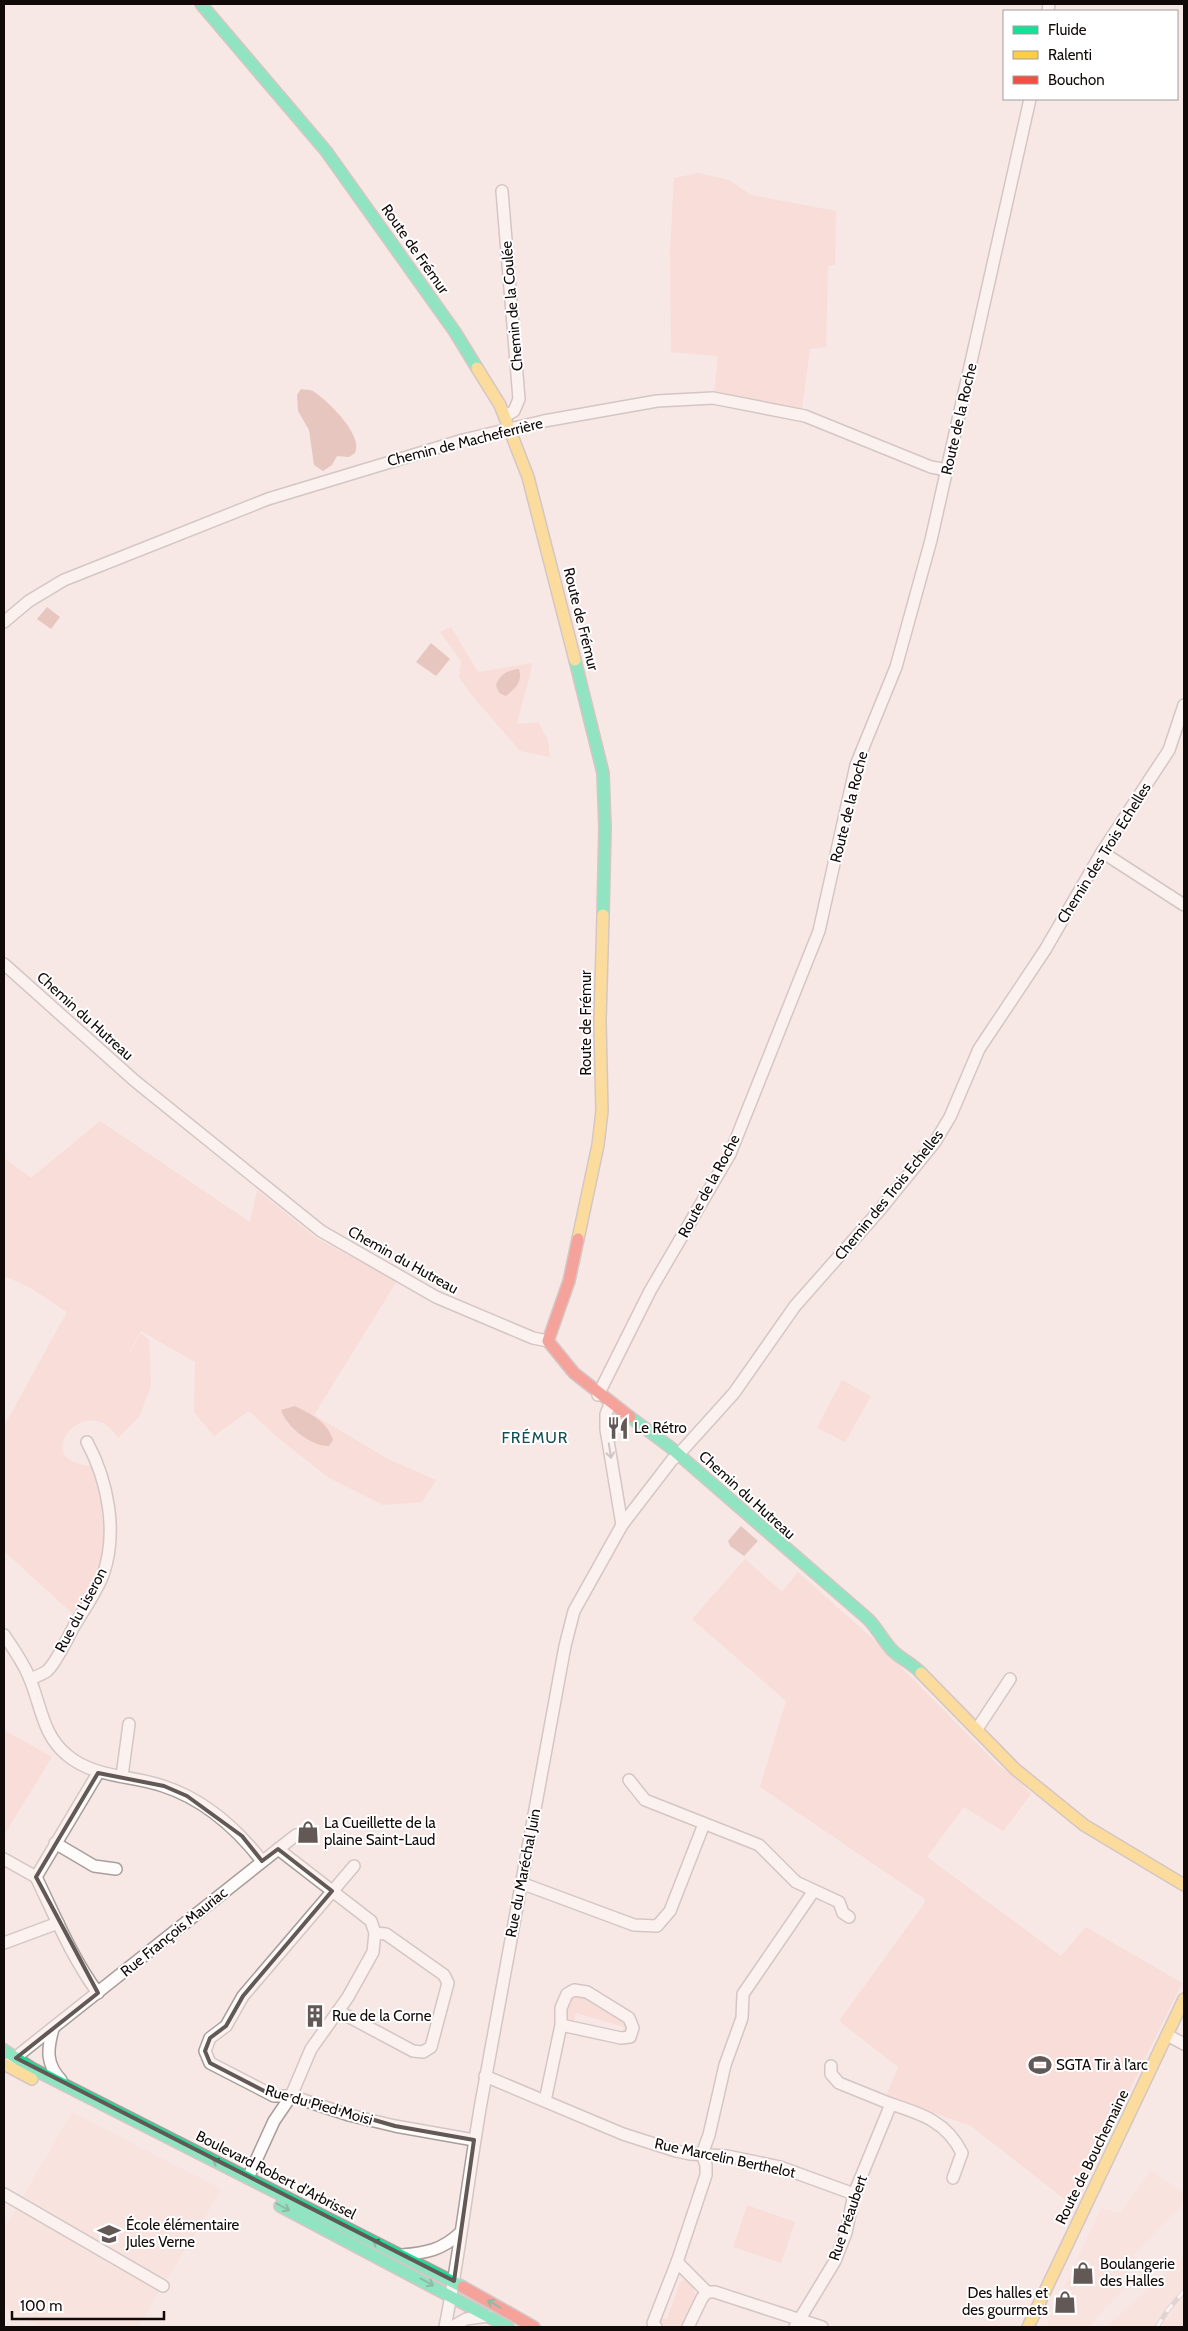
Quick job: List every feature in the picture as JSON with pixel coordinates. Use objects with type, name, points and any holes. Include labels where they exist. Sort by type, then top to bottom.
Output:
[{"type":"street","name":"Route de Frémur","points":[[201,4],[326,151],[455,332],[505,416],[528,477],[544,533],[598,748],[604,796],[600,1021],[602,1111],[598,1145],[569,1281],[548,1341]]},
{"type":"street","name":"Route de la Roche","points":[[598,1395],[650,1291],[730,1154],[819,931],[856,765],[896,667],[947,470],[1030,100]]},
{"type":"street","name":"Chemin de la Coulée","points":[[502,191],[519,399],[514,411],[505,416]]},
{"type":"street","name":"Chemin de Macheferrière","points":[[4,622],[64,580],[234,511],[405,456],[510,429],[658,401],[713,398],[805,416],[931,467],[947,470]]},
{"type":"street","name":"Chemin des Trois Echelles","points":[[679,1454],[734,1393],[795,1306],[879,1211],[935,1142],[950,1117],[979,1049],[1045,950],[1102,852],[1169,750],[1184,706]]},
{"type":"street","points":[[1102,852],[1184,905]]},
{"type":"street","name":"Chemin du Hutreau","points":[[4,964],[135,1080],[321,1231],[436,1296],[533,1338],[548,1341],[561,1361],[598,1395],[644,1426],[679,1454],[790,1554],[868,1619],[880,1630],[883,1640],[894,1652],[914,1666],[1015,1769],[1084,1825],[1184,1884]]},
{"type":"street","points":[[610,1404],[606,1414],[606,1429],[622,1525]]},
{"type":"street","name":"Rue du Liseron","points":[[30,1679],[48,1670],[90,1600],[102,1577],[108,1558],[110,1535],[108,1508],[100,1467],[87,1442]]},
{"type":"street","name":"Rue du Maréchal Juin","points":[[445,2327],[454,2282],[474,2140],[565,1646],[574,1611],[622,1525],[672,1460],[679,1454]]},
{"type":"street","points":[[4,1635],[30,1679],[44,1725],[54,1741],[78,1764],[98,1772],[164,1786],[187,1796],[242,1836],[262,1861]]},
{"type":"street","points":[[977,1729],[1010,1679]]},
{"type":"street","points":[[122,1776],[129,1724]]},
{"type":"street","points":[[36,1877],[98,1772]]},
{"type":"street","points":[[629,1780],[645,1800],[759,1845],[796,1882],[813,1892],[838,1902],[843,1913],[850,1916]]},
{"type":"street","points":[[521,1883],[634,1925],[657,1926],[670,1911],[704,1824]]},
{"type":"street","name":"Rue François Mauriac","points":[[4,2065],[53,2029],[296,1835]]},
{"type":"street","points":[[55,1842],[94,1866],[116,1869]]},
{"type":"street","points":[[248,2178],[274,2121],[291,2096],[310,2049],[359,1981],[373,1952],[375,1933],[371,1920],[278,1849]]},
{"type":"street","points":[[4,1859],[36,1877],[58,1923],[89,1981],[98,1993]]},
{"type":"street","name":"Rue du Pied Moisi","points":[[354,1866],[243,1996],[226,2026],[210,2038],[205,2051],[210,2063],[274,2096],[291,2096],[349,2115],[395,2126],[474,2140]]},
{"type":"street","points":[[656,2327],[653,2323],[677,2262],[706,2175],[706,2164],[702,2154],[709,2135],[725,2065],[742,2018],[743,1994],[813,1892]]},
{"type":"street","points":[[4,1943],[58,1923]]},
{"type":"street","points":[[338,2012],[413,2051],[422,2052],[431,2048],[448,1982],[444,1975],[386,1934],[375,1933]]},
{"type":"street","points":[[545,2101],[561,2025],[561,2008],[567,1994],[574,1990],[587,1992],[629,2018],[633,2028],[630,2037],[621,2038],[561,2025]]},
{"type":"street","name":"Route de Bouchemaine","points":[[1028,2327],[1184,1999]]},
{"type":"street","points":[[53,2029],[49,2042],[48,2062],[53,2072],[64,2084]]},
{"type":"street","points":[[1167,2035],[1184,2044]]},
{"type":"street","name":"Boulevard Robert d'Arbrissel","points":[[4,2050],[31,2068],[454,2282],[534,2327]]},
{"type":"street","name":"Boulevard Robert d'Arbrissel","points":[[4,2065],[451,2295],[508,2327]]},
{"type":"street","points":[[831,2066],[831,2074],[839,2083],[937,2122],[962,2153],[952,2178]]},
{"type":"street","name":"Rue Marcelin Berthelot","points":[[486,2076],[623,2134],[676,2151],[727,2156],[780,2167],[854,2194]]},
{"type":"street","name":"Rue Préaubert","points":[[798,2323],[835,2261],[846,2232],[854,2194],[891,2104]]},
{"type":"street","points":[[4,2194],[163,2286]]},
{"type":"street","points":[[401,2255],[433,2251],[448,2244],[460,2233]]},
{"type":"street","points":[[677,2262],[707,2292],[715,2292],[798,2323],[822,2327]]},
{"type":"street","points":[[688,2327],[702,2298],[707,2292]]},
{"type":"street","points":[[452,2327],[466,2319],[488,2316]]},
{"type":"highlighted area","points":[[98,1773],[164,1786],[187,1796],[242,1836],[262,1861],[278,1849],[332,1891],[243,1996],[226,2026],[210,2038],[205,2051],[210,2063],[274,2096],[291,2096],[395,2126],[474,2140],[454,2281],[16,2058],[98,1993],[36,1877]]},
{"type":"shaded area","points":[[698,173],[729,180],[751,195],[836,211],[835,265],[828,266],[826,347],[810,349],[802,409],[714,393],[718,356],[671,352],[670,250],[674,178]]},
{"type":"shaded area","points":[[301,389],[313,391],[327,402],[343,419],[354,437],[355,453],[349,457],[337,456],[332,465],[323,471],[314,465],[309,430],[298,411],[297,395]]},
{"type":"shaded area","points":[[47,607],[60,617],[51,629],[37,619]]},
{"type":"shaded area","points":[[451,627],[478,672],[532,663],[517,724],[538,722],[548,740],[550,757],[520,751],[470,693],[459,677],[461,661],[440,632]]},
{"type":"shaded area","points":[[431,643],[450,659],[436,676],[416,662]]},
{"type":"shaded area","points":[[519,669],[520,678],[515,687],[506,696],[499,693],[496,685],[502,675],[511,670]]},
{"type":"shaded area","points":[[100,1121],[250,1222],[257,1190],[316,1238],[397,1281],[314,1415],[388,1459],[436,1480],[422,1502],[383,1505],[329,1478],[278,1438],[249,1411],[214,1436],[194,1412],[195,1362],[141,1331],[129,1353],[141,1333],[149,1340],[151,1386],[139,1417],[118,1438],[107,1426],[95,1421],[84,1421],[74,1426],[67,1434],[63,1444],[63,1453],[70,1460],[96,1468],[104,1510],[105,1545],[102,1562],[87,1596],[74,1615],[4,1551],[4,1426],[67,1312],[31,1288],[4,1276],[4,1158],[31,1178]]},
{"type":"shaded area","points":[[842,1380],[871,1396],[845,1442],[817,1428]]},
{"type":"shaded area","points":[[295,1406],[323,1423],[333,1440],[329,1446],[314,1443],[288,1423],[281,1410]]},
{"type":"shaded area","points":[[741,1526],[758,1541],[744,1556],[730,1546],[728,1541]]},
{"type":"shaded area","points":[[745,1559],[782,1592],[798,1572],[873,1639],[997,1764],[1021,1783],[1031,1794],[1003,1831],[964,1807],[927,1857],[1061,1956],[1086,1927],[1182,1983],[1073,2206],[971,2126],[886,2096],[898,2067],[839,2021],[924,1904],[925,1899],[760,1787],[786,1701],[692,1619]]},
{"type":"shaded area","points":[[4,1730],[52,1757],[4,1835]]},
{"type":"shaded area","points":[[573,1996],[586,1997],[622,2020],[627,2024],[629,2031],[622,2034],[624,2027],[576,2013],[574,2021],[567,2020],[565,2010]]},
{"type":"shaded area","points":[[72,2112],[222,2189],[138,2327],[40,2327],[4,2306],[4,2229]]},
{"type":"shaded area","points":[[1151,2170],[1184,2193],[1184,2203],[1133,2256],[1137,2260],[1126,2271],[1133,2279],[1088,2327],[1046,2327],[1101,2208],[1120,2213]]},
{"type":"shaded area","points":[[747,2205],[795,2222],[781,2263],[733,2247]]},
{"type":"shaded area","points":[[1184,2256],[1184,2327],[1106,2327]]},
{"type":"shaded area","points":[[684,2280],[691,2284],[696,2296],[682,2327],[668,2327],[661,2324],[660,2317],[667,2319],[680,2282]]},
{"type":"railway","points":[[1157,2327],[1167,2311],[1184,2291]]},
{"type":"traffic: fast","points":[[201,4],[326,151],[455,332],[477,368]]},
{"type":"traffic: fast","points":[[575,660],[603,773],[605,828],[603,915]]},
{"type":"traffic: fast","points":[[630,1417],[670,1447],[868,1619],[893,1651],[921,1673]]},
{"type":"traffic: fast","points":[[4,2050],[33,2069],[463,2287]]},
{"type":"traffic: fast","points":[[280,2206],[508,2327]]},
{"type":"traffic: slow","points":[[477,368],[500,405],[528,477],[575,660]]},
{"type":"traffic: slow","points":[[578,1239],[598,1145],[602,1111],[600,1021],[603,915]]},
{"type":"traffic: slow","points":[[921,1673],[1015,1769],[1084,1825],[1184,1885]]},
{"type":"traffic: slow","points":[[1028,2327],[1184,1999]]},
{"type":"traffic: slow","points":[[4,2064],[32,2079]]},
{"type":"traffic: jam","points":[[578,1239],[569,1281],[548,1341],[574,1373],[630,1417]]},
{"type":"traffic: jam","points":[[463,2287],[534,2327]]},
{"type":"place","name":"Le Rétro","points":[[618,1428]]},
{"type":"place","name":"La Cueillette de la plaine Saint-Laud","points":[[308,1832]]},
{"type":"place","name":"Rue de la Corne","points":[[315,2016]]},
{"type":"place","name":"SGTA Tir à l’arc","points":[[1040,2065]]},
{"type":"place","name":"École élémentaire Jules Verne","points":[[109,2234]]},
{"type":"place","name":"Boulangerie des Halles","points":[[1083,2273]]},
{"type":"place","name":"Des halles et des gourmets","points":[[1065,2302]]},
{"type":"district","name":"FRÉMUR","points":[[535,1437]]}]
